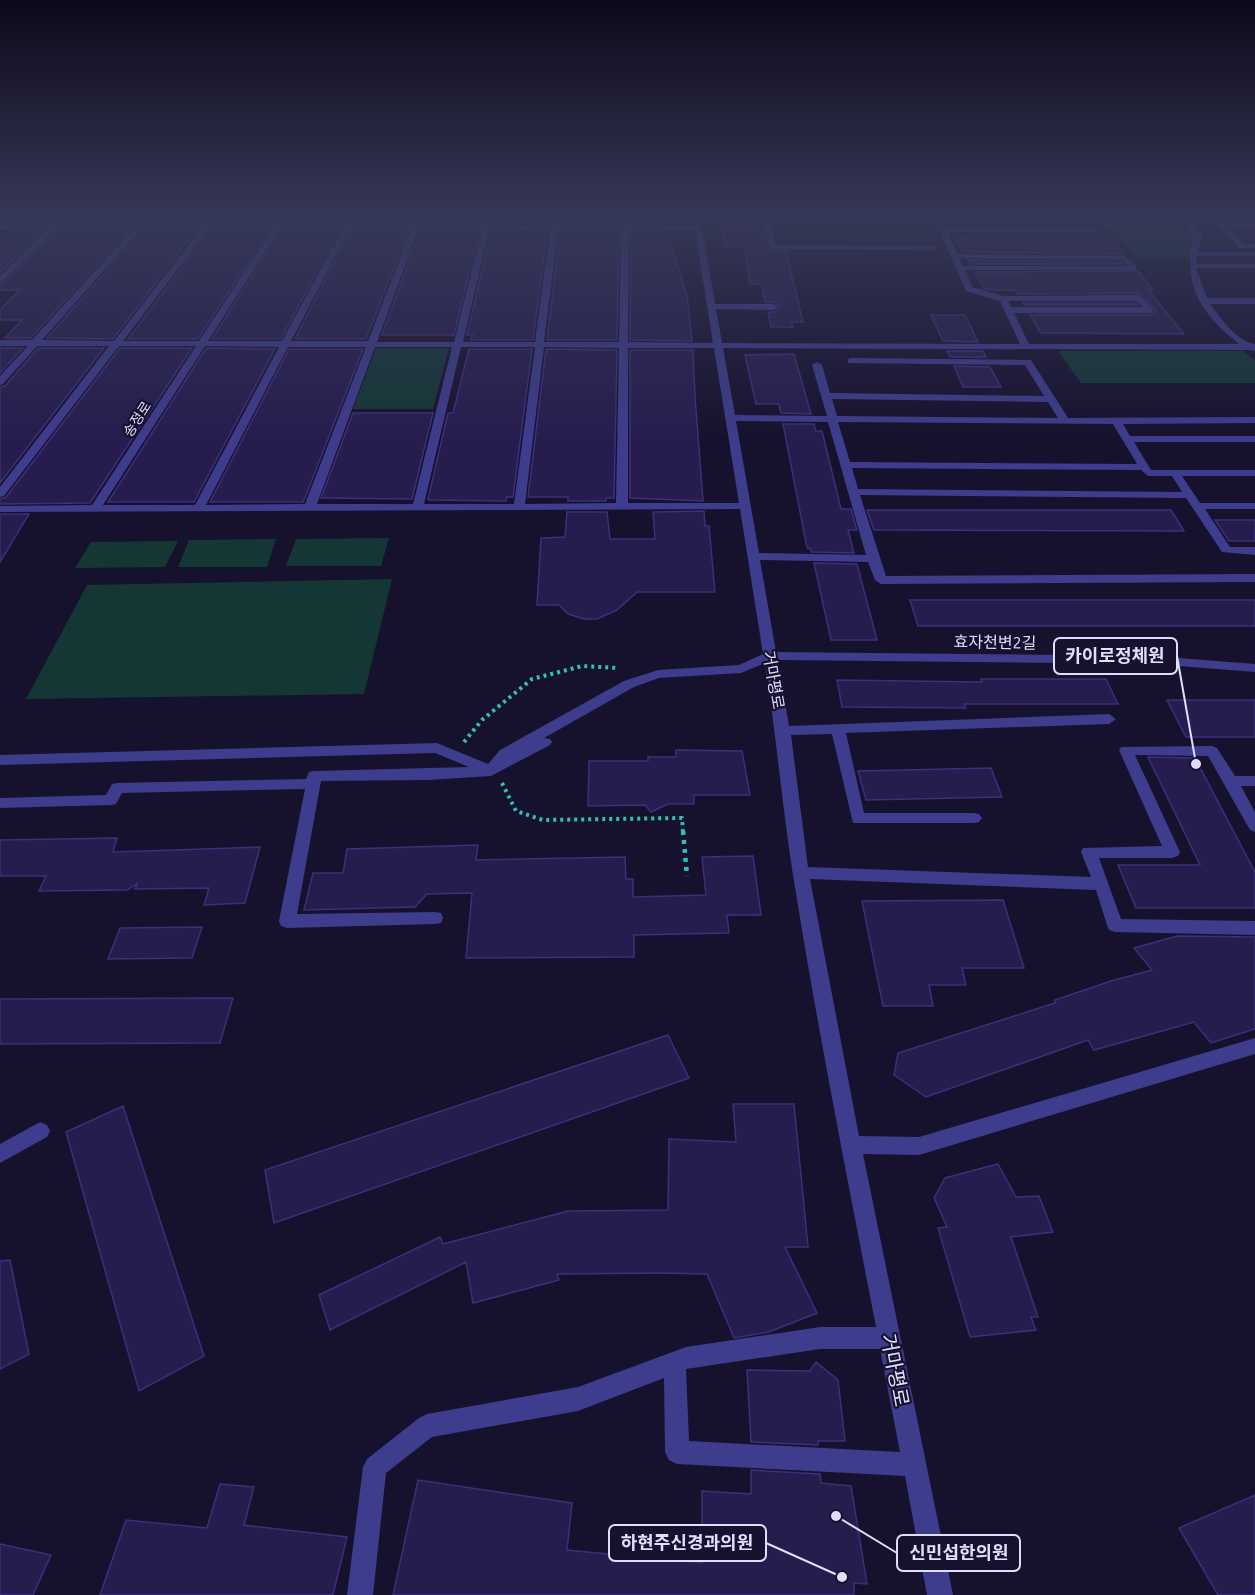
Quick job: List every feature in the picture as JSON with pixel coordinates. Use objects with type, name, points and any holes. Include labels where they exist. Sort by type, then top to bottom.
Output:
[{"type":"street","points":[[0,382],[83,289]]},
{"type":"street","points":[[0,494],[158,289]]},
{"type":"street","name":"송정로","points":[[95,508],[236,289]]},
{"type":"street","points":[[199,508],[314,289]]},
{"type":"street","points":[[310,507],[392,289]]},
{"type":"street","points":[[418,507],[471,289]]},
{"type":"street","points":[[519,506],[547,289]]},
{"type":"street","points":[[622,506],[624,289]]},
{"type":"street","name":"거마평로","points":[[707,289],[719,345],[783,731],[801,873],[913,1465],[940,1595]]},
{"type":"street","points":[[970,289],[1003,299],[1139,298],[1150,310],[1009,310]]},
{"type":"street","points":[[1200,289],[1204,301],[1219,321],[1253,348]]},
{"type":"street","points":[[1003,299],[1026,347]]},
{"type":"street","points":[[1204,301],[1255,301]]},
{"type":"street","points":[[710,306],[774,307]]},
{"type":"street","points":[[0,343],[458,343],[1253,348]]},
{"type":"street","points":[[851,361],[1028,362],[1065,421]]},
{"type":"street","points":[[817,365],[881,580],[1255,578]]},
{"type":"street","points":[[826,396],[1052,399]]},
{"type":"street","points":[[731,418],[1255,420]]},
{"type":"street","points":[[1116,421],[1148,473],[1255,473]]},
{"type":"street","points":[[1126,439],[1255,439]]},
{"type":"street","points":[[846,465],[1144,467]]},
{"type":"street","points":[[1175,473],[1226,550],[1255,551]]},
{"type":"street","points":[[853,492],[1190,495]]},
{"type":"street","points":[[0,509],[746,506]]},
{"type":"street","points":[[1197,506],[1255,506]]},
{"type":"street","points":[[754,556],[873,559]]},
{"type":"street","points":[[435,918],[287,921],[314,776],[428,775],[491,771],[658,674],[741,669],[770,656]]},
{"type":"street","name":"효자천변2길","points":[[770,656],[1153,660],[1255,668]]},
{"type":"street","points":[[783,731],[838,731],[1109,719]]},
{"type":"street","points":[[838,731],[858,819],[974,818]]},
{"type":"street","points":[[0,760],[437,748],[491,771]]},
{"type":"street","points":[[1255,826],[1212,751],[1126,750],[1172,852],[1089,852],[1115,925],[1255,928]]},
{"type":"street","points":[[1230,781],[1255,781]]},
{"type":"street","points":[[0,803],[111,800],[117,788],[313,784]]},
{"type":"street","points":[[801,873],[1102,884]]},
{"type":"street","points":[[852,1145],[919,1146],[1255,1047]]},
{"type":"street","points":[[0,1154],[40,1131]]},
{"type":"street","points":[[360,1595],[375,1467],[427,1426],[578,1400],[686,1358],[820,1338],[889,1338]]},
{"type":"street","points":[[675,1362],[677,1452],[913,1465]]},
{"type":"path","points":[[451,754],[482,720],[532,679],[582,666],[620,669]]},
{"type":"path","points":[[507,789],[516,811],[543,819],[682,818],[687,876]]},
{"type":"green space","points":[[376,348],[449,348],[433,409],[353,409]]},
{"type":"green space","points":[[1058,351],[1243,351],[1255,360],[1255,383],[1081,383]]},
{"type":"green space","points":[[389,538],[381,566],[286,566],[296,539]]},
{"type":"green space","points":[[276,539],[267,567],[178,567],[189,540]]},
{"type":"green space","points":[[178,541],[165,567],[75,568],[91,542]]},
{"type":"green space","points":[[392,579],[364,694],[26,699],[87,585]]},
{"type":"building","points":[[75,289],[31,338],[5,338],[22,320],[0,320],[0,310],[20,290],[0,290]]},
{"type":"building","points":[[90,289],[151,289],[113,339],[47,338]]},
{"type":"building","points":[[166,289],[230,289],[198,339],[128,339]]},
{"type":"building","points":[[244,289],[307,289],[281,339],[212,339]]},
{"type":"building","points":[[320,289],[385,289],[366,339],[295,339]]},
{"type":"building","points":[[399,289],[465,289],[454,335],[382,335]]},
{"type":"building","points":[[478,289],[540,289],[533,340],[471,340],[473,335],[467,335]]},
{"type":"building","points":[[553,289],[618,289],[617,340],[547,340]]},
{"type":"building","points":[[630,289],[685,289],[692,341],[630,340]]},
{"type":"building","points":[[762,289],[795,289],[803,322],[791,322],[793,327],[771,327],[768,312],[775,312],[780,307],[775,302],[765,302]]},
{"type":"building","points":[[1153,289],[1148,290],[1184,334],[1041,333],[1030,315],[1150,315],[1156,310],[1139,293],[1017,294],[1015,290],[989,290]]},
{"type":"building","points":[[1023,303],[1136,303],[1138,305],[1024,305]]},
{"type":"building","points":[[931,315],[965,315],[978,342],[943,341]]},
{"type":"building","points":[[0,348],[23,348],[0,373]]},
{"type":"building","points":[[38,348],[104,348],[0,483],[0,387],[5,386]]},
{"type":"building","points":[[120,348],[192,348],[90,503],[0,504],[0,499],[6,497]]},
{"type":"building","points":[[206,348],[275,349],[194,502],[108,502]]},
{"type":"building","points":[[289,349],[363,349],[303,502],[210,502]]},
{"type":"building","points":[[469,349],[532,349],[513,497],[507,497],[506,501],[428,499],[448,413],[453,413]]},
{"type":"building","points":[[546,349],[617,350],[614,498],[606,498],[606,501],[568,501],[568,497],[528,497]]},
{"type":"building","points":[[630,350],[693,350],[703,501],[630,498]]},
{"type":"building","points":[[947,351],[983,351],[986,357],[950,357]]},
{"type":"building","points":[[794,354],[811,414],[781,413],[779,404],[756,404],[745,355]]},
{"type":"building","points":[[954,366],[990,367],[1001,387],[963,387]]},
{"type":"building","points":[[353,413],[433,413],[412,499],[321,498]]},
{"type":"building","points":[[783,424],[814,424],[816,431],[822,431],[841,509],[851,509],[857,530],[848,530],[854,553],[811,552],[810,548],[807,548]]},
{"type":"building","points":[[867,510],[1171,510],[1184,531],[874,530]]},
{"type":"building","points":[[704,511],[705,526],[709,526],[715,592],[637,592],[617,610],[597,619],[584,619],[568,614],[559,605],[537,605],[541,538],[565,537],[567,512],[607,512],[610,539],[655,539],[653,512]]},
{"type":"building","points":[[0,514],[29,514],[0,562]]},
{"type":"building","points":[[1215,520],[1255,520],[1255,541],[1229,541]]},
{"type":"building","points":[[814,563],[857,564],[877,640],[831,640]]},
{"type":"building","points":[[910,600],[1255,600],[1255,626],[918,626]]},
{"type":"building","points":[[981,679],[1106,679],[1118,704],[964,704],[966,708],[842,707],[837,680],[982,682]]},
{"type":"building","points":[[1167,700],[1255,700],[1255,737],[1186,737]]},
{"type":"building","points":[[676,750],[742,751],[750,795],[694,795],[694,804],[668,804],[651,812],[645,805],[588,806],[589,761],[648,761],[648,757],[676,757]]},
{"type":"building","points":[[1148,757],[1195,758],[1255,872],[1255,908],[1136,908],[1118,865],[1200,865]]},
{"type":"building","points":[[991,768],[1002,797],[866,800],[858,771]]},
{"type":"building","points":[[117,838],[113,852],[260,847],[245,903],[204,905],[209,888],[135,889],[137,884],[127,890],[39,891],[46,876],[0,876],[0,840]]},
{"type":"building","points":[[478,845],[476,860],[625,857],[626,879],[633,879],[633,897],[706,895],[702,857],[753,856],[761,915],[727,915],[729,933],[634,935],[634,957],[466,958],[472,893],[427,894],[415,907],[304,910],[313,873],[343,873],[347,849]]},
{"type":"building","points":[[1003,900],[1024,968],[962,968],[966,985],[929,985],[933,1006],[883,1006],[862,901]]},
{"type":"building","points":[[202,927],[192,958],[108,959],[120,928]]},
{"type":"building","points":[[1177,936],[1255,937],[1255,1029],[1211,1043],[1194,1022],[1094,1050],[1088,1040],[926,1097],[894,1075],[898,1053],[1055,1003],[1055,1000],[1111,981],[1152,970],[1134,948]]},
{"type":"building","points":[[233,998],[220,1043],[0,1044],[0,999]]},
{"type":"building","points":[[668,1035],[689,1078],[274,1223],[265,1170]]},
{"type":"building","points":[[733,1104],[794,1104],[808,1247],[785,1247],[817,1313],[769,1332],[734,1338],[707,1274],[557,1274],[559,1280],[473,1303],[466,1262],[330,1330],[319,1295],[440,1237],[443,1244],[568,1211],[668,1210],[669,1139],[736,1142]]},
{"type":"building","points":[[123,1106],[204,1356],[139,1391],[66,1132]]},
{"type":"building","points":[[998,1164],[1016,1197],[1039,1196],[1053,1232],[1011,1237],[1038,1317],[1031,1317],[1036,1330],[970,1337],[938,1228],[947,1227],[934,1198],[945,1178]]},
{"type":"building","points":[[10,1260],[29,1354],[0,1369],[0,1261]]},
{"type":"building","points":[[816,1362],[838,1380],[845,1441],[818,1441],[818,1445],[751,1442],[747,1370],[810,1371]]},
{"type":"building","points":[[751,1470],[820,1474],[821,1483],[851,1486],[867,1584],[854,1583],[854,1595],[393,1595],[418,1480],[572,1503],[567,1550],[702,1563],[702,1491],[751,1494]]},
{"type":"building","points":[[220,1484],[254,1487],[244,1525],[347,1537],[333,1595],[100,1595],[126,1520],[207,1528]]},
{"type":"building","points":[[1255,1495],[1255,1595],[1218,1595],[1179,1528]]},
{"type":"building","points":[[0,1544],[51,1555],[33,1595],[0,1595]]},
{"type":"place","name":"카이로정체원","points":[[1196,764]]},
{"type":"place","name":"신민섭한의원","points":[[836,1516]]},
{"type":"place","name":"하현주신경과의원","points":[[842,1577]]}]
